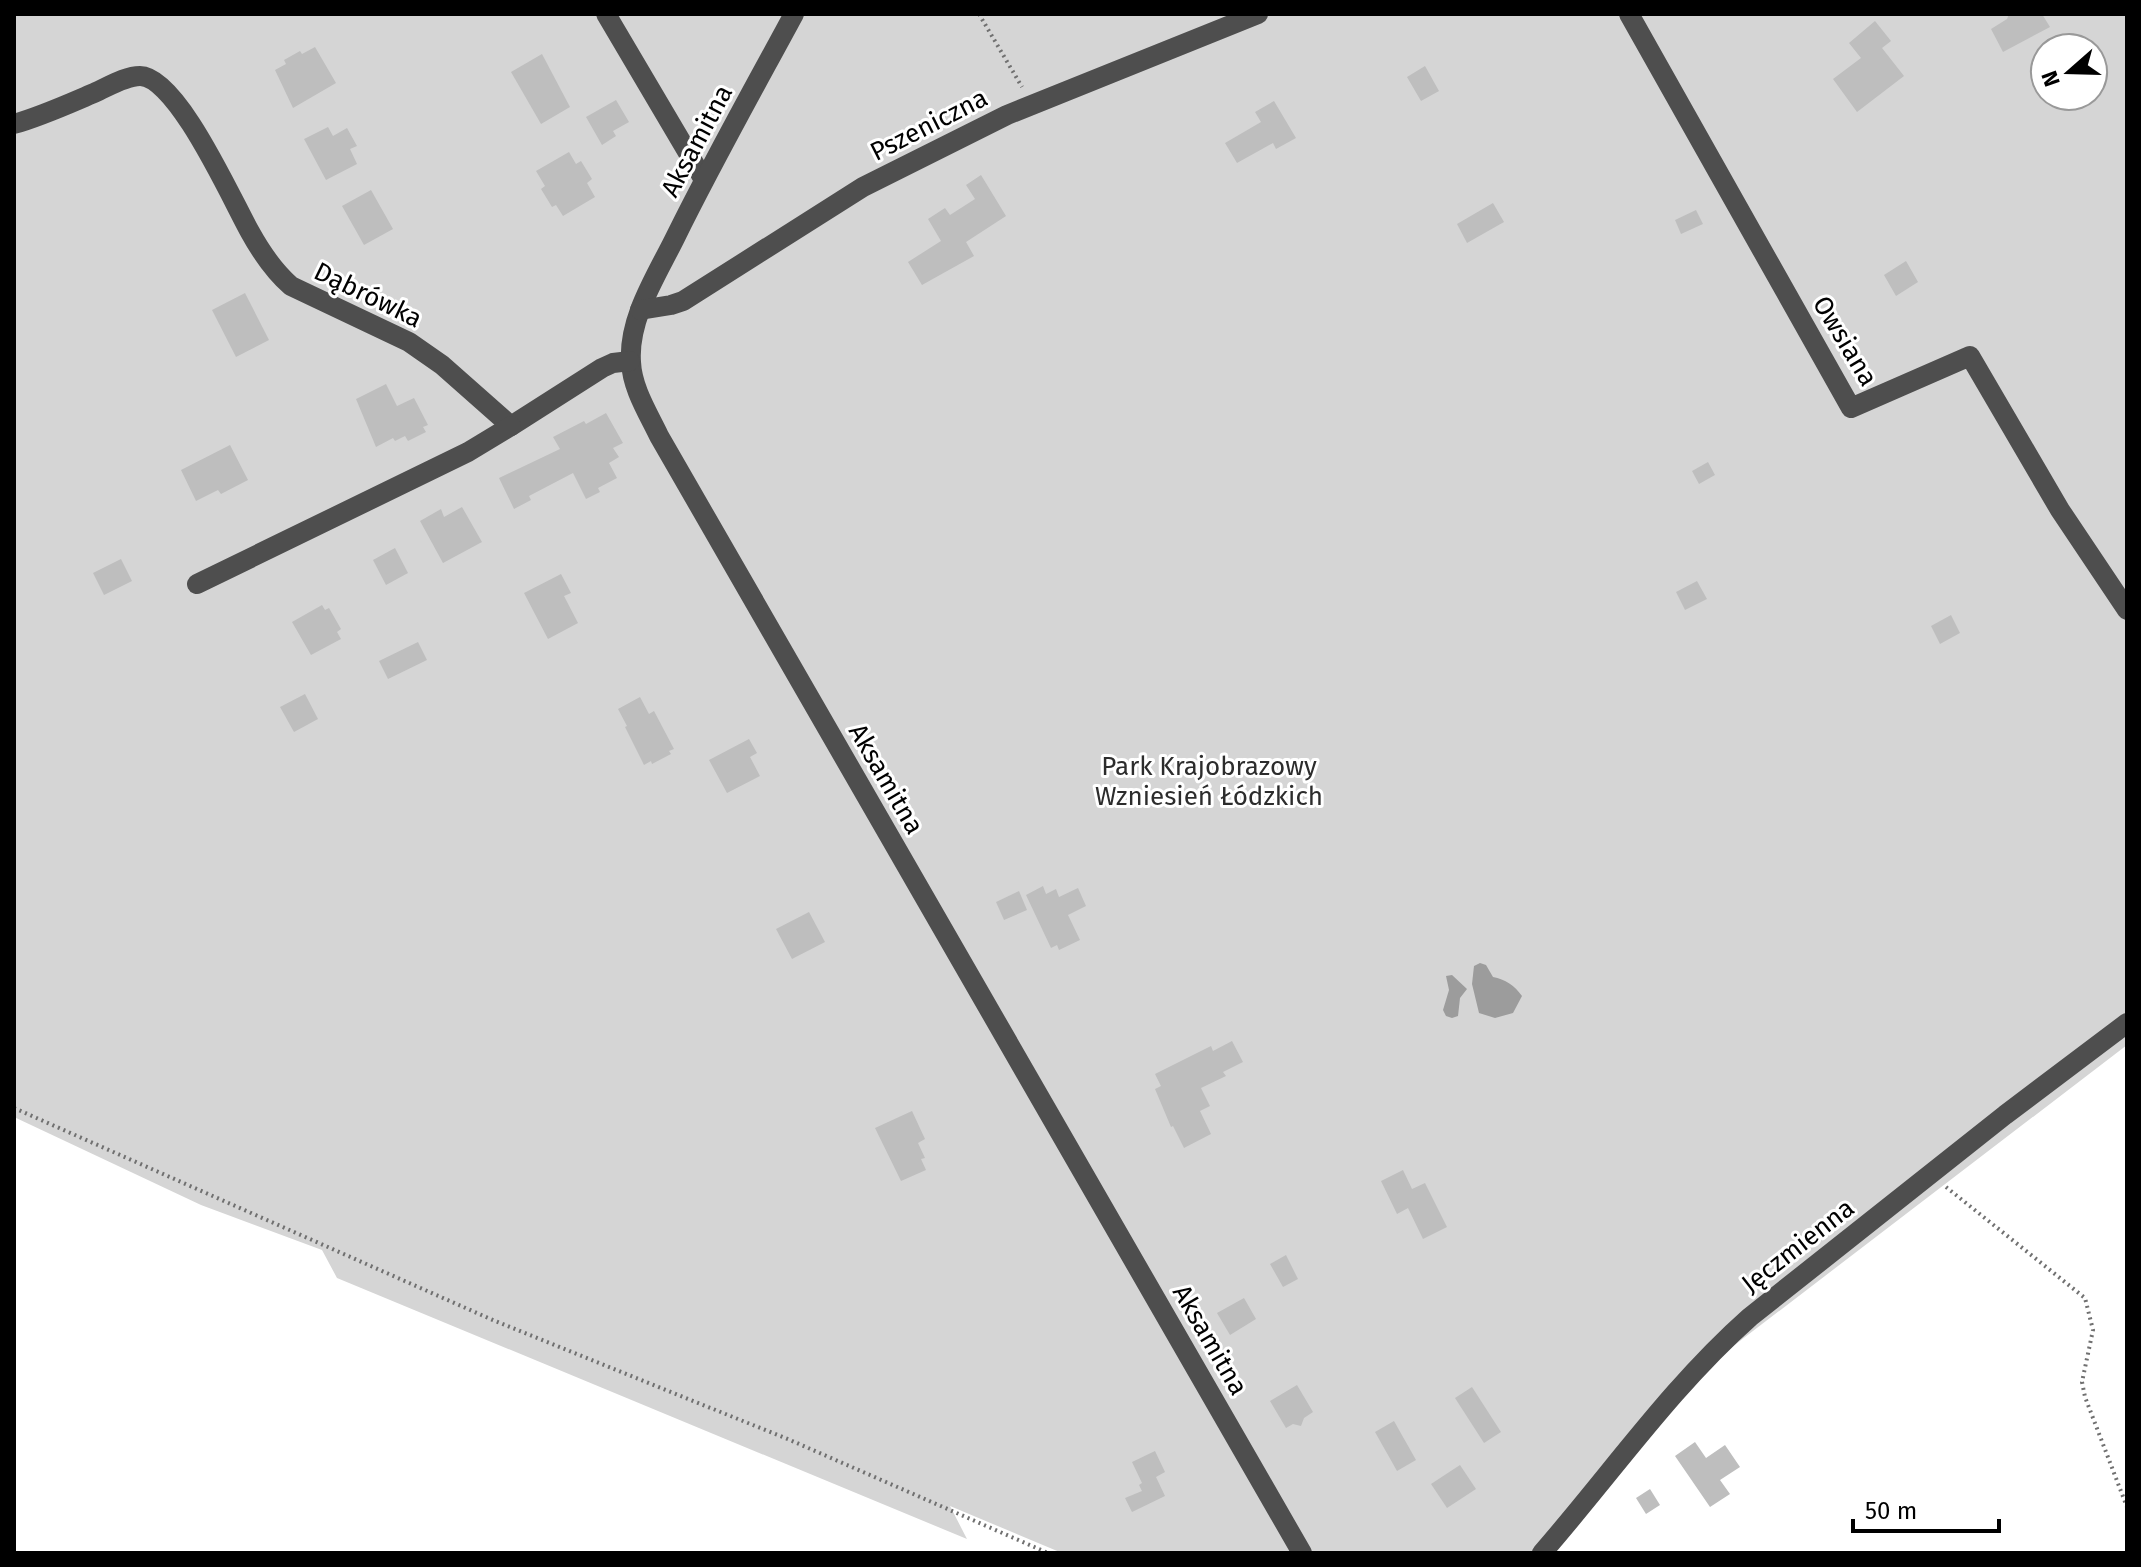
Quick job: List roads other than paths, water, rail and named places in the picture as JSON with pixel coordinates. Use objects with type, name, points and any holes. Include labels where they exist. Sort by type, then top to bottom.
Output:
[{"type":"street","points":[[606,14],[704,180]]},
{"type":"street","name":"Aksamitna","points":[[794,14],[704,180],[640,310],[632,338],[630,361],[635,385],[659,436],[1302,1553]]},
{"type":"street","name":"Pszeniczna","points":[[640,310],[683,301],[863,187],[1034,104],[1258,14]]},
{"type":"street","name":"Owsiana","points":[[1629,14],[1851,408],[1970,356],[2060,510],[2127,610]]},
{"type":"street","name":"Dąbrówka","points":[[14,124],[126,79],[142,76],[153,79],[176,101],[215,165],[251,235],[282,278],[291,286],[409,342],[442,365],[511,426]]},
{"type":"street","points":[[197,584],[468,452],[602,368],[630,361]]},
{"type":"street","name":"Jęczmienna","points":[[1542,1553],[1673,1393],[1721,1343],[1933,1172],[2127,1023]]},
{"type":"park label","name":"Park Krajobrazowy Wzniesień Łódzkich","points":[[1209,781]]}]
